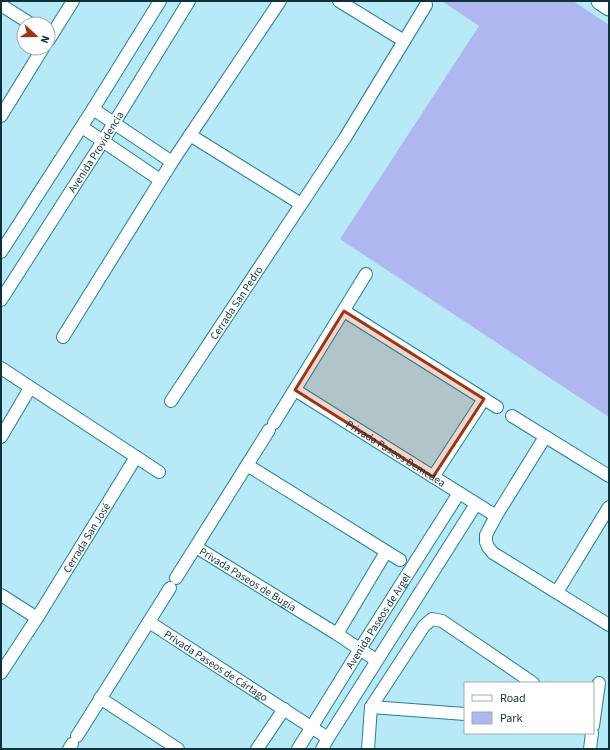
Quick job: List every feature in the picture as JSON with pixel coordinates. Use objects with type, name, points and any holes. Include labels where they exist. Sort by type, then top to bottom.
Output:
[{"type":"street","points":[[56,26],[73,1]]},
{"type":"street","points":[[1,252],[94,109],[160,1]]},
{"type":"street","name":"Avenida Providencia","points":[[1,300],[104,142],[189,1]]},
{"type":"street","points":[[63,337],[160,180],[280,1]]},
{"type":"street","points":[[339,1],[404,41]]},
{"type":"street","points":[[600,1],[609,7]]},
{"type":"street","name":"Cerrada San Pedro","points":[[171,401],[345,138],[426,4]]},
{"type":"street","points":[[1,5],[18,16]]},
{"type":"street","points":[[1,116],[39,56]]},
{"type":"street","points":[[94,109],[172,162]]},
{"type":"street","points":[[82,127],[160,180]]},
{"type":"street","points":[[190,135],[301,204]]},
{"type":"street","points":[[366,274],[247,465],[400,560]]},
{"type":"street","points":[[344,311],[497,407]]},
{"type":"street","points":[[1,368],[159,472]]},
{"type":"street","points":[[1,437],[30,388]]},
{"type":"street","name":"Privada Paseos Demedea","points":[[295,390],[496,516]]},
{"type":"street","points":[[433,477],[484,399]]},
{"type":"street","points":[[512,416],[609,476]]},
{"type":"street","points":[[545,437],[496,516],[486,535],[486,542],[493,553],[609,625]]},
{"type":"street","name":"Cerrada San José","points":[[1,673],[37,618],[136,457]]},
{"type":"street","name":"Privada Paseos de Bugía","points":[[247,465],[196,547],[337,634],[376,660]]},
{"type":"street","name":"Avenida Paseos de Argel","points":[[298,749],[459,493]]},
{"type":"street","name":"Avenida Paseos de Argel","points":[[325,744],[376,660],[476,504]]},
{"type":"street","points":[[557,592],[609,507]]},
{"type":"street","points":[[72,743],[196,547]]},
{"type":"street","points":[[337,634],[386,552]]},
{"type":"street","points":[[1,595],[37,618]]},
{"type":"street","points":[[368,749],[371,707],[424,626],[432,619],[442,621],[532,682]]},
{"type":"street","name":"Privada Paseos de Cártago","points":[[149,622],[284,709],[311,728],[325,744]]},
{"type":"street","points":[[594,717],[599,683]]},
{"type":"street","points":[[100,698],[178,749]]},
{"type":"street","points":[[371,707],[464,714]]},
{"type":"street","points":[[257,749],[284,709]]},
{"type":"street","points":[[590,749],[592,734]]},
{"type":"highlighted area","points":[[344,311],[484,399],[433,477],[295,390]]},
{"type":"green space","points":[[442,1],[573,1],[609,25],[609,417],[340,239],[479,26]]}]
